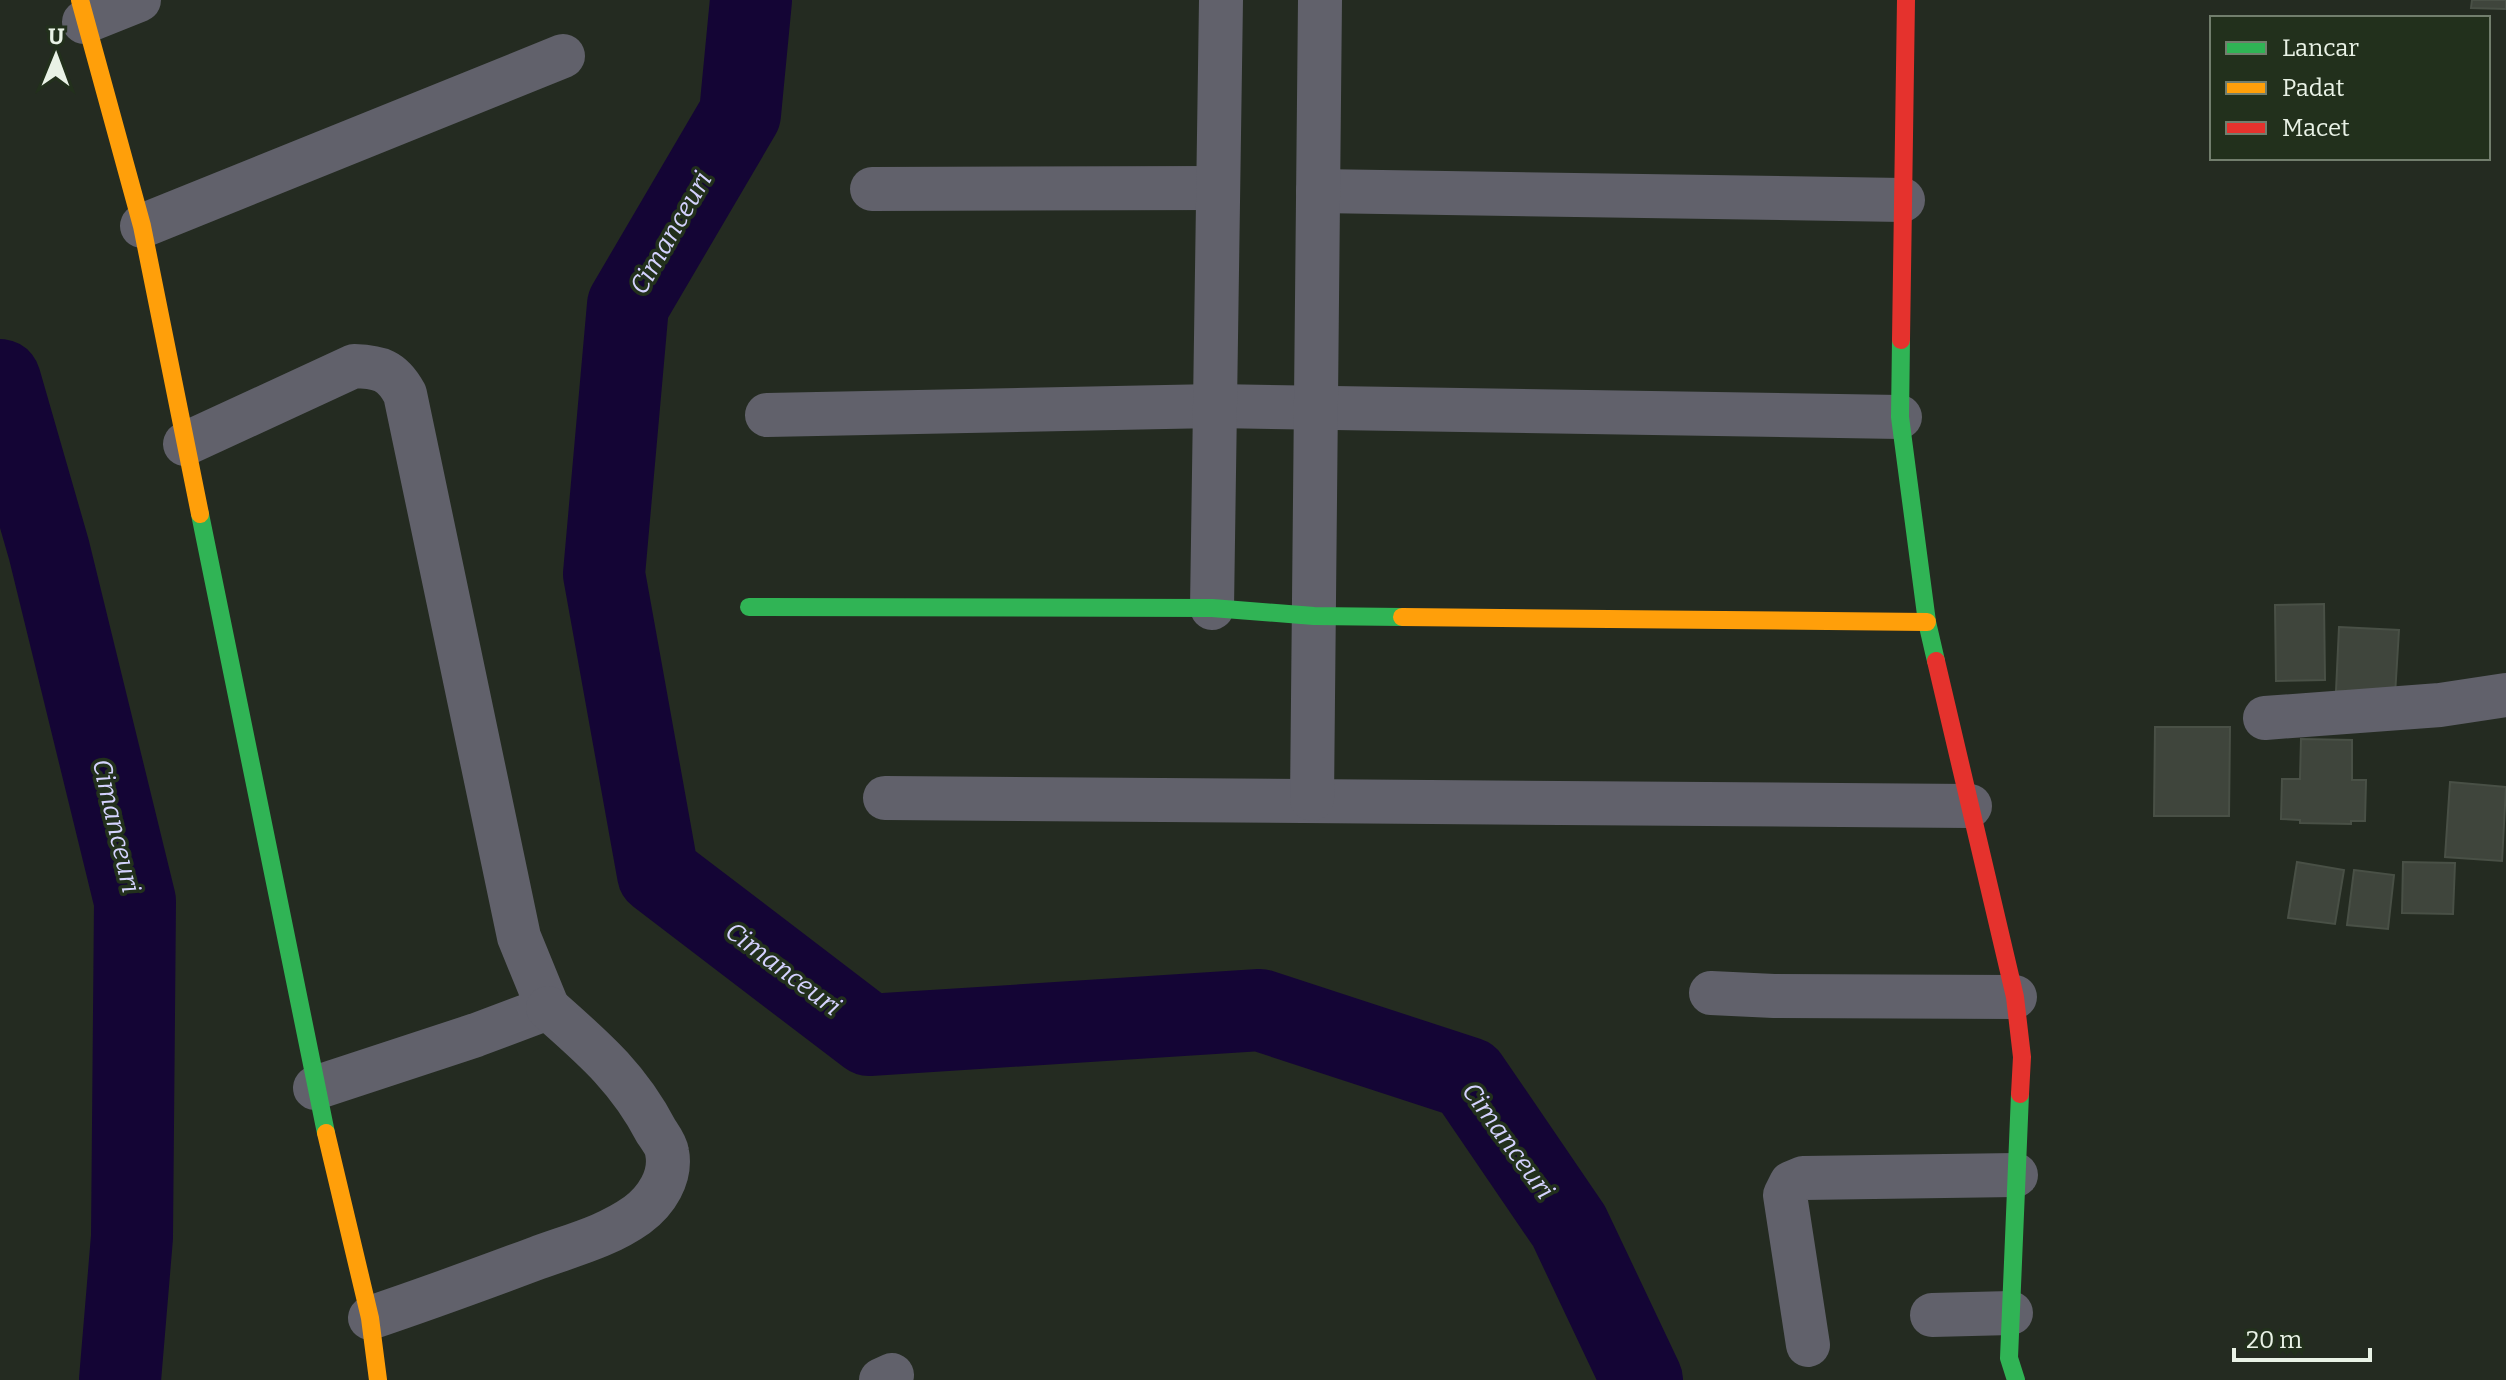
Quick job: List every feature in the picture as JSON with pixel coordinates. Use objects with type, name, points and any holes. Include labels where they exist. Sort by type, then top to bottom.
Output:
[{"type":"street","points":[[139,0],[82,11],[142,226],[315,1088],[370,1318],[378,1380]]},
{"type":"street","points":[[1212,608],[1221,0]]},
{"type":"street","points":[[1312,799],[1320,0]]},
{"type":"street","points":[[1906,0],[1900,417],[1927,622],[2015,997],[2022,1057],[2009,1358],[2016,1380]]},
{"type":"street","points":[[142,226],[563,56]]},
{"type":"street","points":[[872,189],[1218,188]]},
{"type":"street","points":[[1318,191],[1903,200]]},
{"type":"street","points":[[185,444],[354,366],[388,372],[399,382],[405,394],[519,937],[548,1008],[610,1063],[645,1111],[667,1152],[667,1176],[656,1197],[638,1214],[598,1238],[370,1318]]},
{"type":"street","points":[[767,415],[1215,406],[1900,417]]},
{"type":"street","points":[[749,607],[1212,608],[1314,616],[1927,622]]},
{"type":"street","points":[[2265,718],[2440,705],[2506,695]]},
{"type":"street","points":[[885,798],[1970,806]]},
{"type":"street","points":[[1711,993],[2015,997]]},
{"type":"street","points":[[315,1088],[548,1008]]},
{"type":"street","points":[[1808,1345],[1785,1195],[1791,1183],[1803,1178],[2016,1175]]},
{"type":"street","points":[[1932,1315],[2011,1313]]},
{"type":"building","points":[[2472,0],[2506,0],[2506,9],[2471,8]]},
{"type":"building","points":[[2324,604],[2325,680],[2276,681],[2275,605]]},
{"type":"building","points":[[2339,627],[2399,630],[2395,695],[2336,691]]},
{"type":"building","points":[[2155,727],[2230,727],[2229,816],[2154,816]]},
{"type":"building","points":[[2301,739],[2352,740],[2352,780],[2366,780],[2365,821],[2351,821],[2351,824],[2300,823],[2300,820],[2281,819],[2282,779],[2300,779]]},
{"type":"building","points":[[2450,782],[2506,787],[2502,861],[2445,857]]},
{"type":"building","points":[[2297,862],[2344,870],[2335,924],[2288,918]]},
{"type":"building","points":[[2403,862],[2455,863],[2453,914],[2402,913]]},
{"type":"building","points":[[2354,870],[2394,875],[2388,929],[2347,925]]},
{"type":"waterway","name":"Cimanceuri","points":[[751,0],[740,114],[628,305],[604,574],[658,874],[869,1035],[1260,1010],[1468,1078],[1569,1226],[1642,1380]]},
{"type":"waterway","name":"Cimanceuri","points":[[0,380],[49,550],[135,901],[132,1237],[120,1380]]},
{"type":"traffic: fast","points":[[1901,340],[1900,417],[1927,622],[1936,661]]},
{"type":"traffic: fast","points":[[200,514],[326,1133]]},
{"type":"traffic: fast","points":[[749,607],[1212,608],[1314,616],[1402,617]]},
{"type":"traffic: fast","points":[[2016,1380],[2009,1358],[2020,1094]]},
{"type":"traffic: slow","points":[[80,0],[142,226],[200,514]]},
{"type":"traffic: slow","points":[[1402,617],[1927,622]]},
{"type":"traffic: slow","points":[[326,1133],[370,1318],[378,1380]]},
{"type":"traffic: jam","points":[[1901,340],[1906,0]]},
{"type":"traffic: jam","points":[[1936,661],[2015,997],[2022,1057],[2020,1094]]}]
